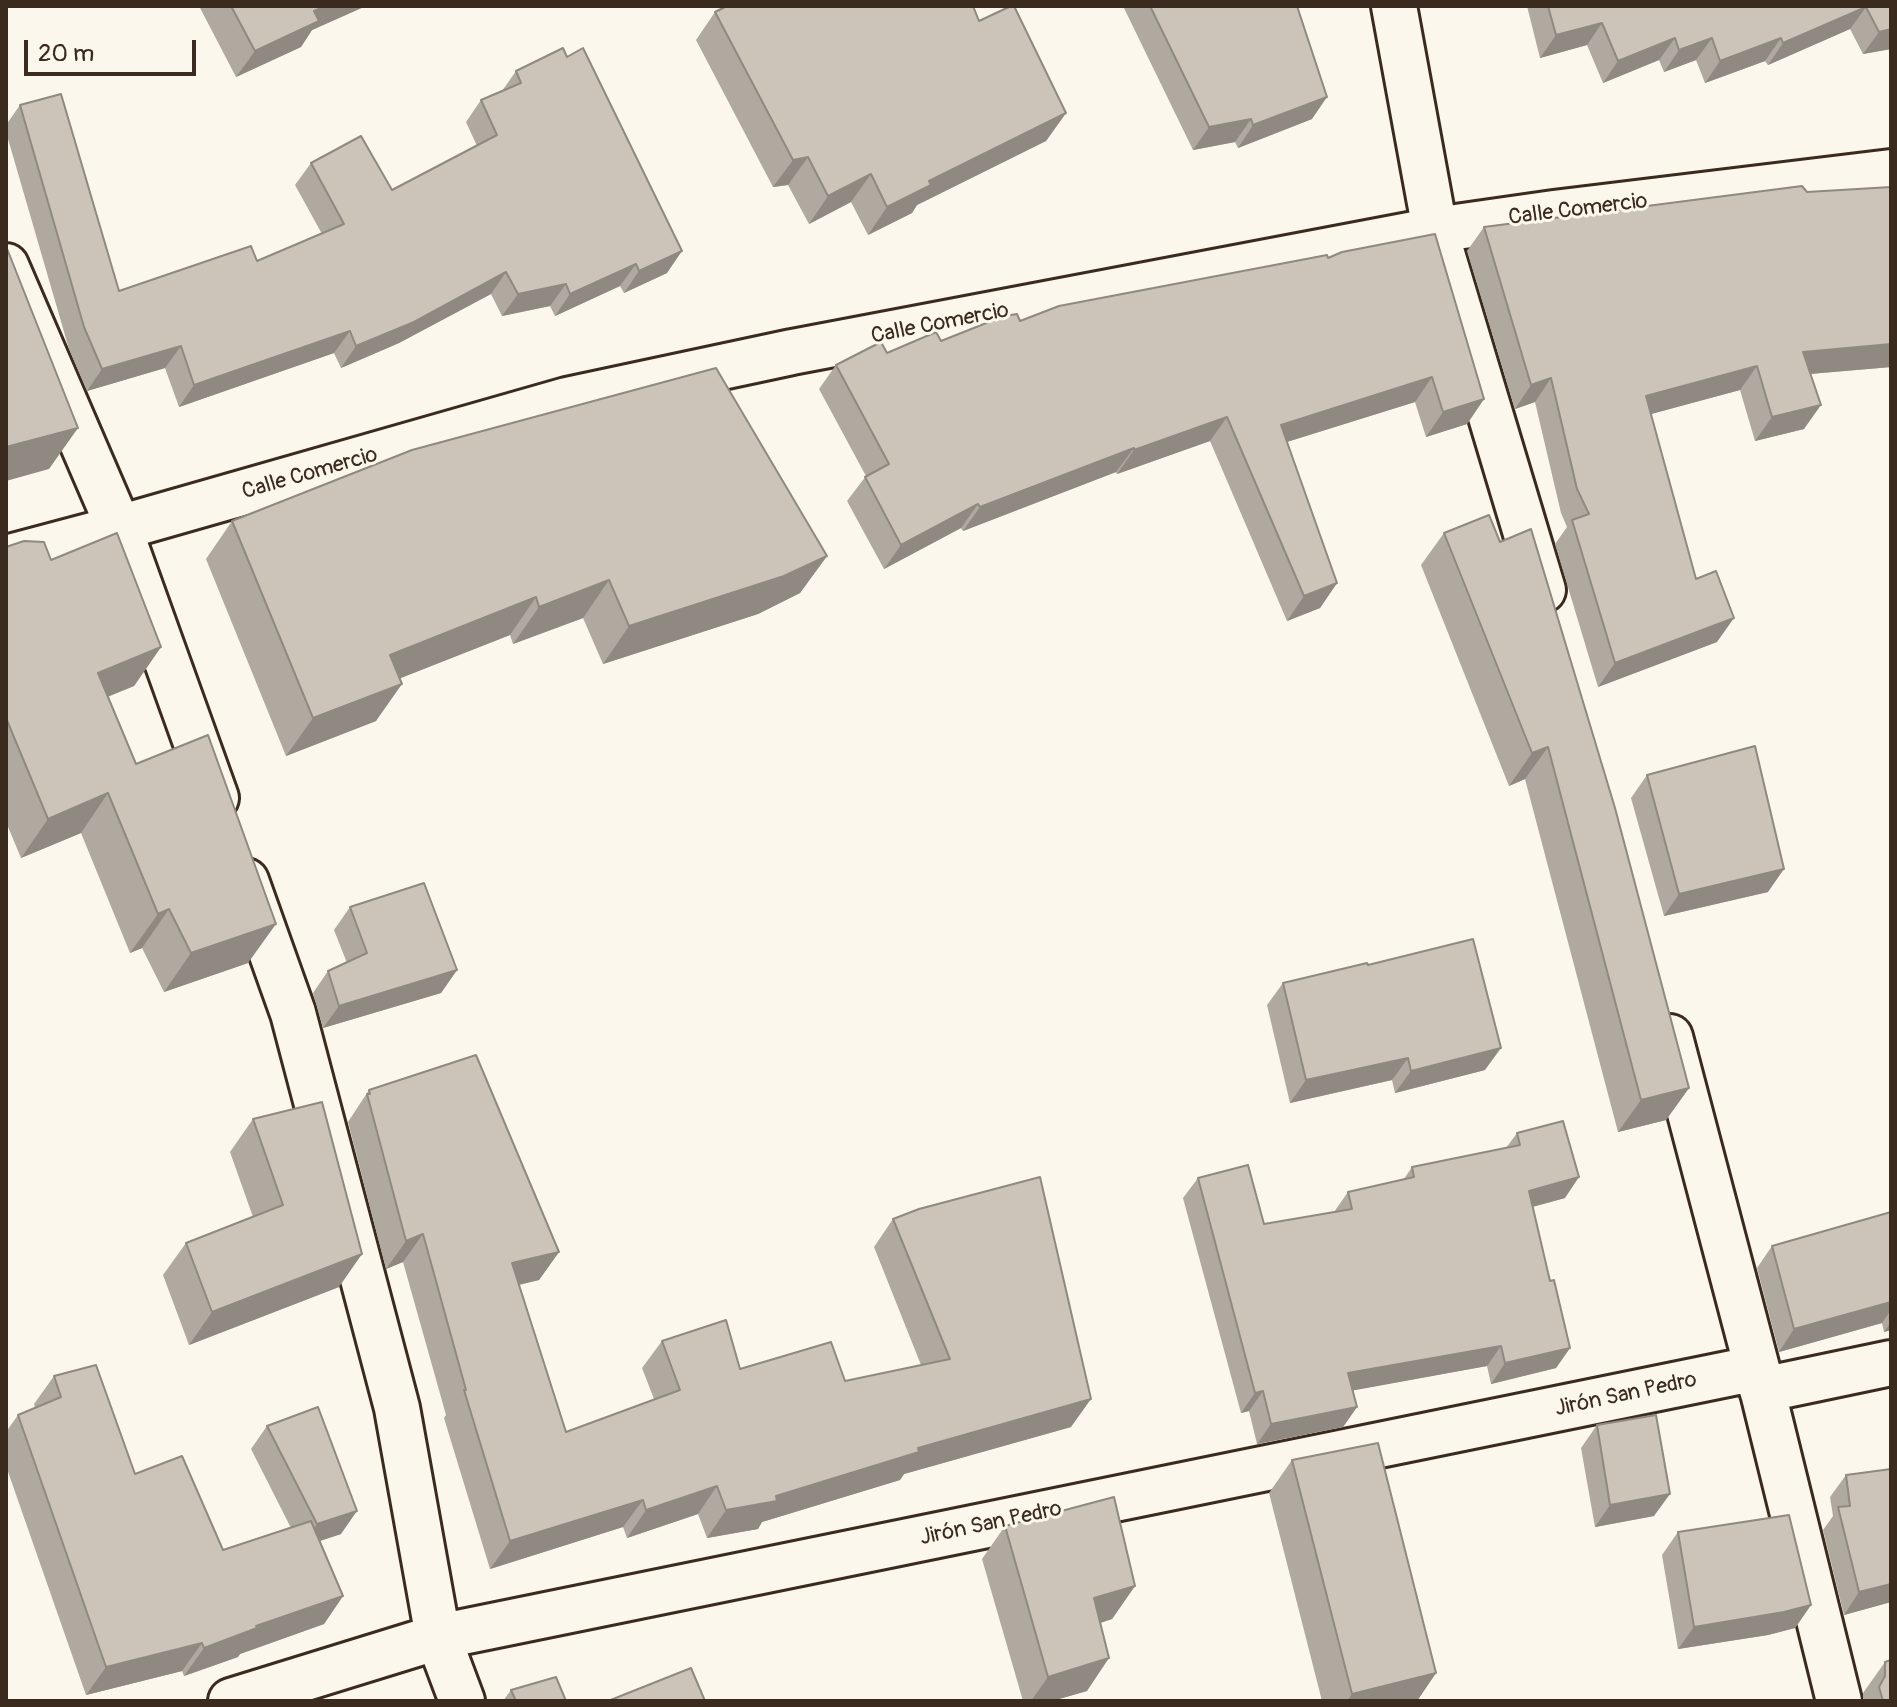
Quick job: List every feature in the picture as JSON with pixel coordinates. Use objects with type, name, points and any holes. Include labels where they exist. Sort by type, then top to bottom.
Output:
[{"type":"street","points":[[1394,6],[1435,230],[1553,623]]},
{"type":"street","name":"Calle Comercio","points":[[6,558],[567,400],[792,352],[1435,230],[1891,172]]},
{"type":"street","points":[[6,266],[119,528],[293,1013],[397,1408],[438,1637],[462,1701]]},
{"type":"street","points":[[1660,1002],[1839,1701]]},
{"type":"street","name":"Jirón San Pedro","points":[[231,1701],[438,1637],[1759,1379],[1891,1363]]},
{"type":"building","points":[[231,6],[326,6],[314,11],[319,21],[255,51]]},
{"type":"building","points":[[727,6],[973,6],[979,21],[1014,6],[1066,113],[929,181],[931,185],[887,207],[871,174],[828,196],[808,157],[793,160],[715,12]]},
{"type":"building","points":[[1150,6],[1297,6],[1327,97],[1253,125],[1251,119],[1209,127]]},
{"type":"building","points":[[1548,6],[1891,6],[1891,29],[1879,32],[1866,7],[1783,43],[1781,38],[1720,61],[1712,38],[1679,50],[1675,38],[1618,61],[1602,23],[1556,35]]},
{"type":"building","points":[[563,48],[567,57],[583,48],[682,251],[639,271],[636,264],[570,294],[566,284],[518,294],[506,272],[414,322],[356,346],[350,331],[194,385],[181,346],[102,369],[84,327],[20,105],[61,94],[119,291],[251,246],[257,261],[344,224],[311,163],[361,136],[392,190],[497,135],[481,100],[521,83],[516,71]]},
{"type":"building","points":[[1802,186],[1807,192],[1891,187],[1891,344],[1803,352],[1821,405],[1772,417],[1757,366],[1646,396],[1696,579],[1716,571],[1734,618],[1615,663],[1572,520],[1589,514],[1577,489],[1551,378],[1531,385],[1484,227]]},
{"type":"building","points":[[1435,234],[1484,399],[1443,412],[1432,377],[1281,425],[1337,583],[1304,596],[1227,417],[1134,448],[980,507],[978,504],[901,545],[865,477],[889,464],[836,365],[881,342],[887,353],[936,332],[941,341],[1004,316],[1017,314],[1020,321],[1059,306],[1327,255],[1328,258],[1342,252]]},
{"type":"building","points":[[6,246],[78,428],[6,447]]},
{"type":"building","points":[[716,368],[827,556],[784,576],[629,626],[609,580],[539,607],[536,597],[390,655],[402,684],[313,718],[232,521],[412,450]]},
{"type":"building","points":[[1489,515],[1500,542],[1531,529],[1615,808],[1689,1088],[1641,1100],[1548,747],[1532,753],[1444,533]]},
{"type":"building","points":[[117,533],[161,647],[98,673],[136,764],[208,735],[276,924],[191,953],[169,909],[158,914],[108,793],[48,819],[6,718],[6,547],[24,541],[44,542],[51,560]]},
{"type":"building","points":[[1755,746],[1784,869],[1679,894],[1647,775]]},
{"type":"building","points":[[424,883],[457,970],[339,1006],[328,971],[367,953],[350,907]]},
{"type":"building","points":[[1473,939],[1501,1048],[1411,1071],[1408,1058],[1306,1080],[1283,983]]},
{"type":"building","points":[[476,1055],[559,1252],[512,1263],[566,1432],[680,1390],[662,1341],[726,1320],[740,1369],[831,1342],[845,1381],[950,1359],[893,1219],[919,1209],[1040,1177],[1091,1399],[918,1448],[919,1452],[776,1496],[777,1501],[726,1510],[717,1486],[646,1510],[643,1500],[510,1541],[464,1390],[423,1234],[406,1241],[367,1094],[370,1094],[369,1090]]},
{"type":"building","points":[[322,1102],[362,1254],[212,1312],[186,1243],[283,1205],[253,1119]]},
{"type":"building","points":[[1563,1121],[1579,1177],[1529,1191],[1550,1281],[1554,1280],[1570,1348],[1505,1363],[1501,1346],[1348,1373],[1357,1407],[1271,1424],[1263,1391],[1255,1393],[1198,1178],[1248,1165],[1264,1224],[1352,1209],[1348,1192],[1414,1177],[1412,1167],[1520,1145],[1517,1133]]},
{"type":"building","points":[[1891,1212],[1891,1302],[1794,1329],[1772,1246]]},
{"type":"building","points":[[96,1365],[135,1474],[182,1456],[223,1550],[311,1521],[343,1596],[204,1648],[202,1643],[106,1667],[18,1415],[61,1397],[54,1376]]},
{"type":"building","points":[[318,1407],[357,1511],[317,1524],[267,1426]]},
{"type":"building","points":[[1656,1415],[1670,1494],[1610,1505],[1597,1425]]},
{"type":"building","points":[[1378,1443],[1436,1673],[1352,1694],[1292,1460]]},
{"type":"building","points":[[1891,1469],[1891,1584],[1859,1592],[1838,1507],[1850,1506],[1846,1475]]},
{"type":"building","points":[[1114,1497],[1135,1586],[1094,1598],[1109,1658],[1048,1677],[1005,1526]]},
{"type":"building","points":[[1789,1515],[1811,1605],[1694,1627],[1678,1532]]},
{"type":"building","points":[[1891,1660],[1891,1701],[1883,1701],[1879,1687],[1885,1676],[1885,1662]]},
{"type":"building","points":[[691,1668],[705,1701],[608,1701]]},
{"type":"building","points":[[556,1677],[566,1701],[516,1701],[511,1690]]}]
